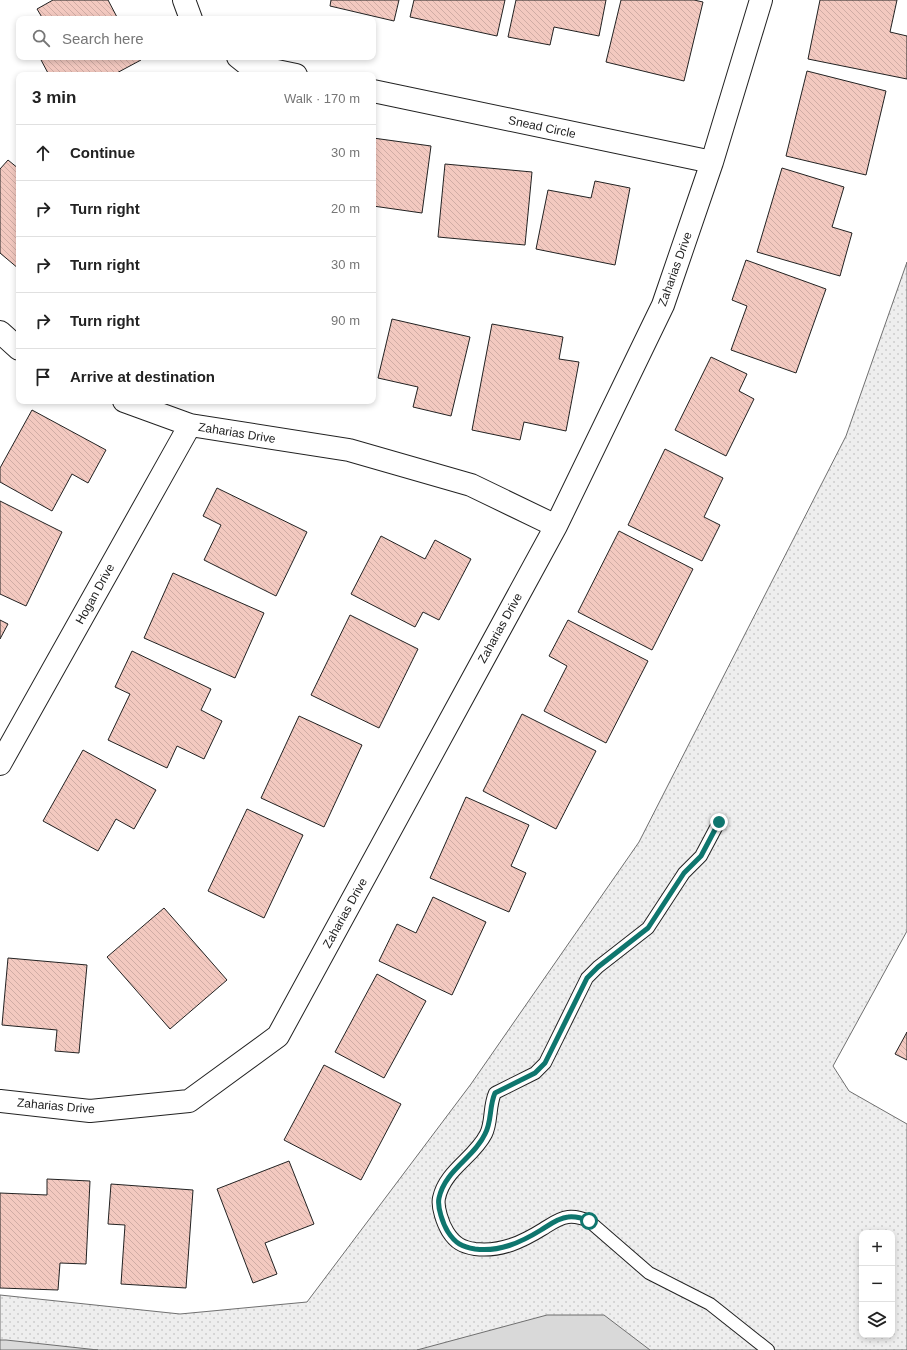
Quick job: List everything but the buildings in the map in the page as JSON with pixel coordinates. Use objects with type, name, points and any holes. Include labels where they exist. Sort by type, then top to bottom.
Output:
[{"type":"street","points":[[184,0],[190,16]]},
{"type":"street","name":"Zaharias Drive","points":[[0,1101],[90,1111],[189,1101],[278,1036],[556,526],[663,305],[712,162],[761,0]]},
{"type":"street","points":[[242,60],[248,65],[282,72]]},
{"type":"street","name":"Snead Circle","points":[[376,92],[712,162]]},
{"type":"street","points":[[0,332],[16,346]]},
{"type":"street","name":"Zaharias Drive","points":[[132,404],[190,425],[349,450],[471,485],[556,526]]},
{"type":"street","name":"Hogan Drive","points":[[0,764],[190,425]]},
{"type":"lane","points":[[719,822],[701,856],[684,873],[648,928],[603,963],[587,978],[545,1063],[535,1073],[495,1093],[491,1100],[486,1134],[479,1144],[454,1170],[442,1187],[438,1200],[442,1224],[453,1241],[466,1248],[486,1250],[506,1247],[529,1238],[557,1221],[567,1217],[578,1217],[589,1221],[650,1273],[710,1304],[768,1350]]},
{"type":"shaded area","points":[[907,262],[907,931],[833,1066],[849,1091],[907,1124],[907,1350],[0,1350],[0,1295],[180,1314],[307,1302],[471,1084],[639,842],[846,436]]},
{"type":"shaded area","points":[[547,1315],[604,1315],[650,1350],[417,1350]]},
{"type":"shaded area","points":[[0,1340],[6,1340],[98,1350],[0,1350]]},
{"type":"route","points":[[589,1221],[578,1217],[567,1217],[557,1221],[529,1238],[506,1247],[486,1250],[466,1248],[453,1241],[442,1224],[438,1200],[442,1187],[454,1170],[479,1144],[486,1134],[489,1122],[491,1100],[495,1093],[506,1086],[535,1073],[545,1063],[587,978],[612,955],[648,928],[684,873],[701,856],[719,822]]}]
